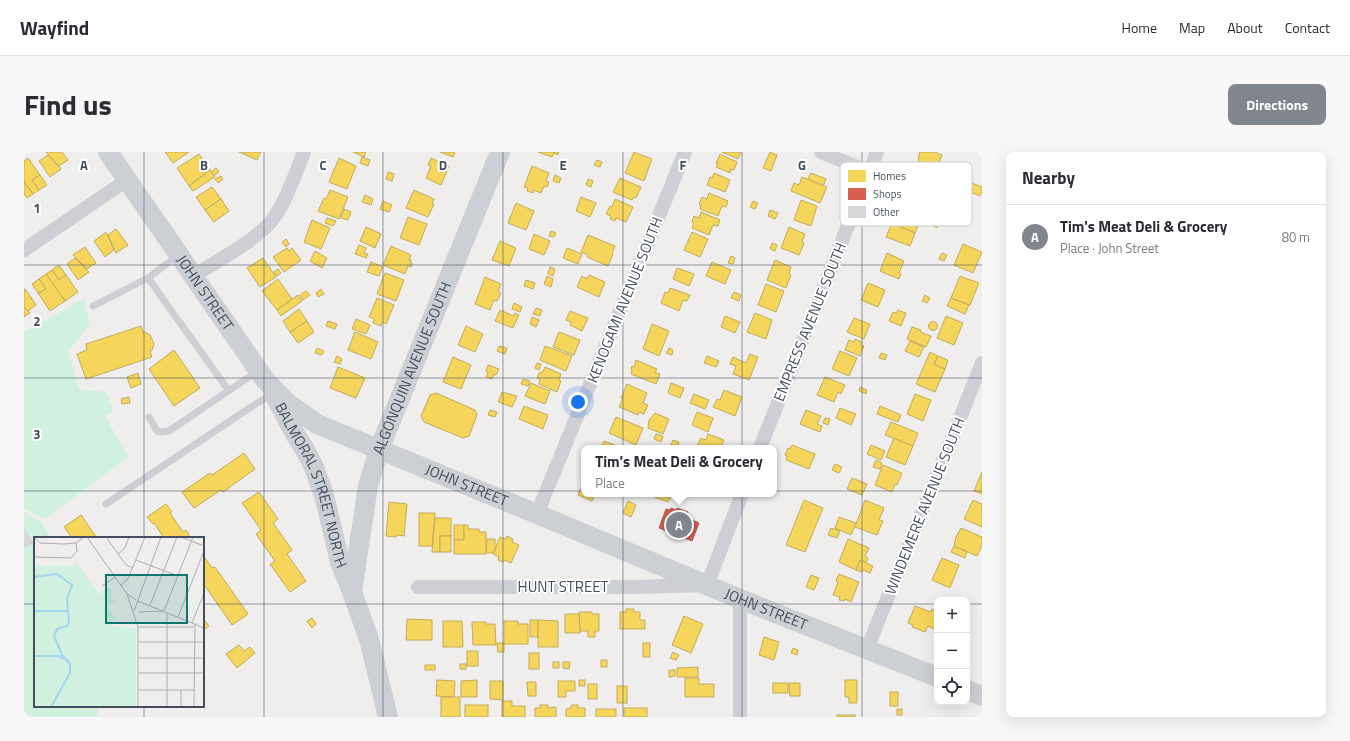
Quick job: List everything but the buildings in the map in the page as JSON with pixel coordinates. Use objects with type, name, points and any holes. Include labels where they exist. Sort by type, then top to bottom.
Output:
[{"type":"main road","name":"JOHN STREET","points":[[108,152],[266,382],[290,404],[317,424],[740,599],[934,676]]},
{"type":"main road","name":"ALGONQUIN AVENUE SOUTH","points":[[352,592],[368,486],[379,450],[500,152]]},
{"type":"main road","name":"BALMORAL STREET NORTH","points":[[266,382],[313,465],[324,495],[340,562],[369,639],[388,717]]},
{"type":"main road","points":[[970,691],[982,696]]},
{"type":"street","points":[[194,276],[241,246],[264,228],[273,218],[284,199],[304,152]]},
{"type":"street","name":"KENOGAMI AVENUE SOUTH","points":[[537,514],[685,152]]},
{"type":"street","points":[[821,152],[845,162]]},
{"type":"street","name":"EMPRESS AVENUE SOUTH","points":[[873,162],[877,152]]},
{"type":"street","points":[[24,250],[127,180]]},
{"type":"street","name":"EMPRESS AVENUE SOUTH","points":[[761,445],[848,226]]},
{"type":"street","name":"WINDEMERE AVENUE SOUTH","points":[[868,649],[982,363]]},
{"type":"street","points":[[707,585],[741,497]]},
{"type":"street","name":"HUNT STREET","points":[[418,587],[633,588],[707,585]]},
{"type":"street","points":[[740,599],[740,717]]},
{"type":"lane","points":[[93,306],[148,278],[179,255]]},
{"type":"lane","points":[[148,278],[229,391]]},
{"type":"lane","points":[[149,417],[157,431],[168,431],[229,391],[266,382]]},
{"type":"lane","points":[[106,504],[251,407],[266,382]]},
{"type":"green space","points":[[84,299],[90,325],[68,351],[79,389],[106,392],[113,411],[105,416],[128,457],[45,519],[24,509],[24,332]]},
{"type":"green space","points":[[24,512],[41,522],[50,537],[34,537],[34,707],[98,707],[98,717],[24,717]]},
{"type":"place","name":"Tim's Meat Deli & Grocery","points":[[679,525]]}]
